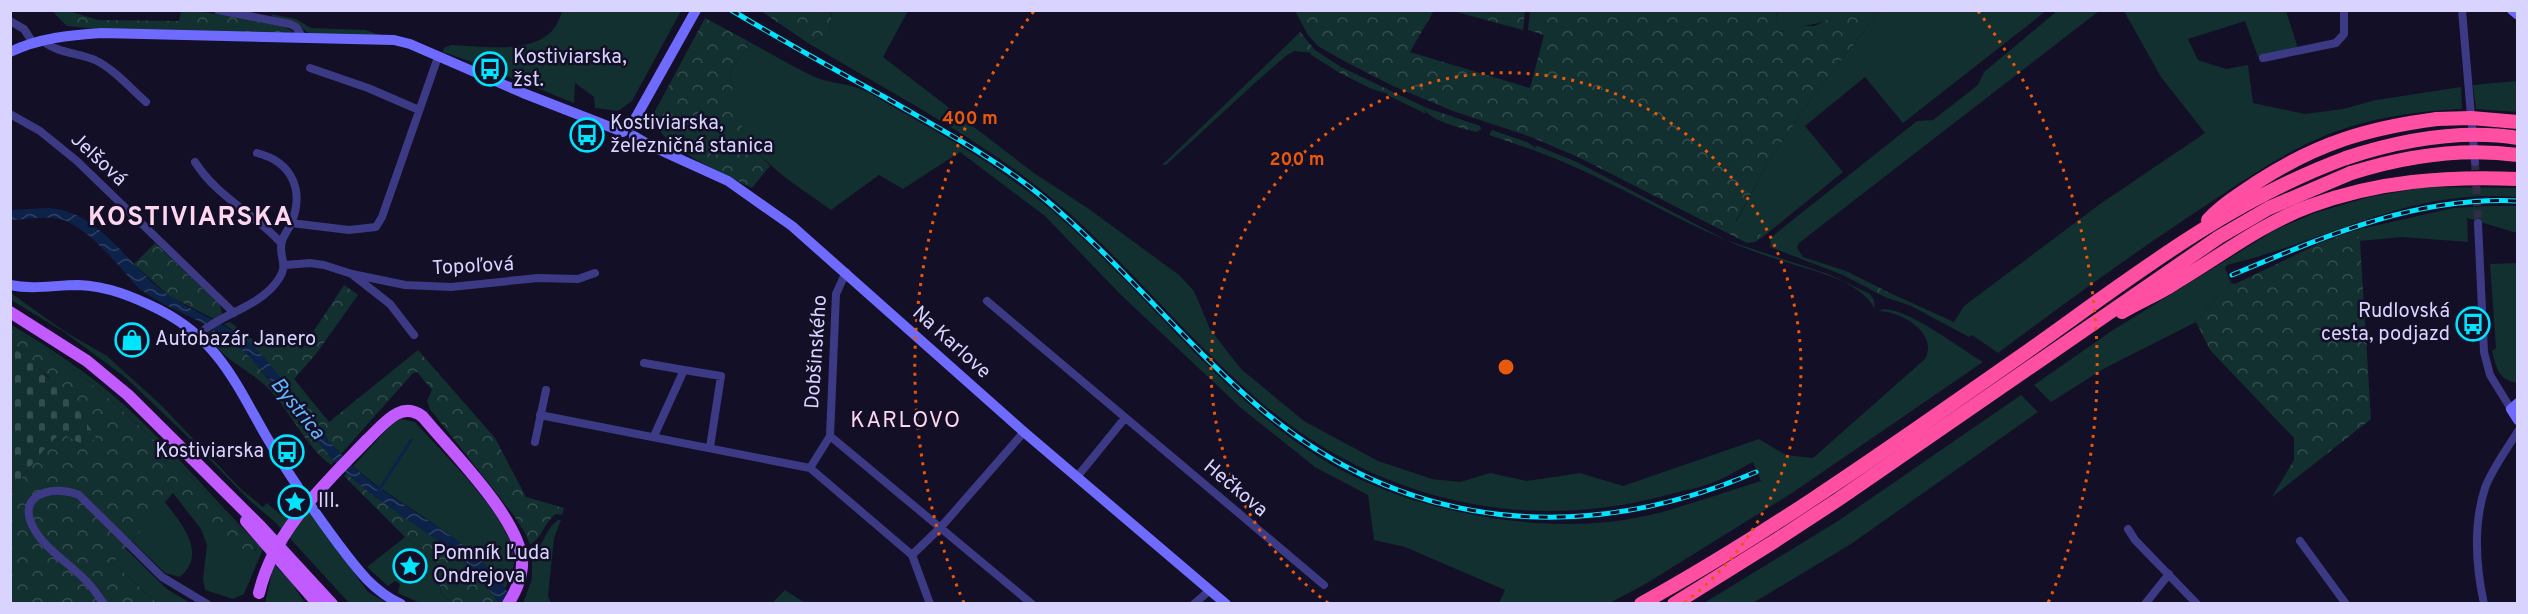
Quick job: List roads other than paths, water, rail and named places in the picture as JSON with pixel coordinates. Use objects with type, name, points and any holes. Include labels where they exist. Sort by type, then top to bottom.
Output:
[{"type":"highway","points":[[2196,232],[2230,200],[2283,166],[2339,139],[2408,123],[2437,119],[2471,118],[2517,122]]},
{"type":"highway","points":[[1641,603],[1762,531],[1828,488],[2196,232],[2304,173],[2392,144],[2448,136],[2517,138]]},
{"type":"highway","points":[[1674,603],[1793,529],[2219,237],[2269,208],[2351,173],[2421,155],[2468,152],[2517,155]]},
{"type":"highway","points":[[2073,338],[2173,284],[2261,230],[2308,206],[2366,189],[2416,180],[2468,177],[2517,178]]},
{"type":"main road","points":[[10,312],[65,346],[108,377],[154,418],[332,603]]},
{"type":"main road","points":[[258,598],[271,555],[279,541],[311,501],[368,440],[397,413],[412,410],[417,413],[502,514],[516,536],[522,569],[514,595],[508,603]]},
{"type":"main road","points":[[210,476],[262,542],[318,603]]},
{"type":"street","points":[[218,10],[290,24],[296,27],[303,38]]},
{"type":"street","points":[[630,131],[696,10]]},
{"type":"street","points":[[2263,58],[2336,43],[2344,34],[2344,10]]},
{"type":"street","points":[[2462,10],[2475,162]]},
{"type":"street","points":[[2512,10],[2517,15]]},
{"type":"street","points":[[10,21],[24,29],[38,42],[103,65],[146,102]]},
{"type":"street","name":"Na Karlove","points":[[10,52],[38,42],[102,33],[394,40],[410,44],[630,131],[651,146],[728,181],[792,226],[1024,432],[1226,603]]},
{"type":"street","points":[[291,223],[349,230],[376,227],[382,217],[438,57]]},
{"type":"street","points":[[310,68],[368,88],[417,114]]},
{"type":"street","name":"Jelšová","points":[[10,114],[40,131],[77,161],[234,313]]},
{"type":"street","points":[[257,153],[276,159],[292,177],[296,194],[291,223],[281,243]]},
{"type":"street","points":[[195,162],[217,190],[267,229],[281,243],[285,266],[274,286],[201,332]]},
{"type":"street","points":[[2478,223],[2484,352],[2490,375],[2514,406],[2517,420]]},
{"type":"street","name":"Topoľová","points":[[285,266],[310,263],[405,285],[451,287],[538,278],[578,279],[595,273]]},
{"type":"street","name":"Dobšinského","points":[[810,468],[830,436],[836,294],[846,272]]},
{"type":"street","name":"Topoľová","points":[[352,274],[390,304],[414,335]]},
{"type":"street","points":[[10,285],[30,288],[78,285],[108,289],[123,293],[201,332],[230,372],[297,485],[360,573],[375,588],[401,603]]},
{"type":"street","name":"Hečkova","points":[[987,301],[1324,585]]},
{"type":"street","points":[[644,363],[721,376],[710,447]]},
{"type":"street","points":[[654,436],[684,370]]},
{"type":"street","points":[[535,442],[546,390]]},
{"type":"street","points":[[540,415],[810,468],[912,555],[930,603]]},
{"type":"street","points":[[1077,477],[1125,418]]},
{"type":"street","points":[[2484,603],[2478,576],[2481,511],[2486,487],[2517,431]]},
{"type":"street","points":[[912,555],[941,527],[1024,432]]},
{"type":"street","name":"Dobšinského","points":[[830,436],[1032,603]]},
{"type":"street","points":[[104,603],[90,584],[38,536],[29,518],[32,503],[40,493],[54,489],[68,490],[79,495],[162,577],[207,603]]},
{"type":"street","points":[[2128,528],[2135,540],[2197,603]]},
{"type":"street","points":[[2300,542],[2346,603]]},
{"type":"street","points":[[2145,603],[2169,574]]},
{"type":"street","points":[[1194,603],[1210,590]]},
{"type":"water","name":"Bystrica","points":[[49,208],[68,212],[84,219],[113,242],[168,295],[228,328],[250,343],[272,367],[342,456],[373,483],[465,546],[497,577],[514,603],[499,603],[467,565],[348,475],[333,460],[254,362],[228,338],[141,290],[93,239],[69,222],[48,218],[11,220],[11,210]]},
{"type":"waterway","points":[[378,492],[411,440]]},
{"type":"tunnel","points":[[2475,162],[2478,223]]},
{"type":"railway","points":[[731,10],[947,133],[1022,181],[1097,246],[1204,356],[1260,408],[1316,449],[1375,481],[1436,502],[1498,514],[1562,517],[1626,511],[1691,496],[1756,472]]},
{"type":"railway","points":[[2232,275],[2336,234],[2407,212],[2480,201],[2518,201]]},
{"type":"place","name":"Kostiviarska, žst.","points":[[490,69]]},
{"type":"place","name":"Kostiviarska, železničná stanica","points":[[587,135]]},
{"type":"place","name":"Rudlovská cesta, podjazd","points":[[2473,324]]},
{"type":"place","name":"Autobazár Janero","points":[[132,340]]},
{"type":"place","name":"Kostiviarska","points":[[287,452]]},
{"type":"place","name":"III.","points":[[295,502]]},
{"type":"place","name":"Pomník Ľuda Ondrejova","points":[[410,566]]},
{"type":"district","name":"KOSTIVIARSKA","points":[[191,218]]},
{"type":"district","name":"KARLOVO","points":[[906,421]]}]
